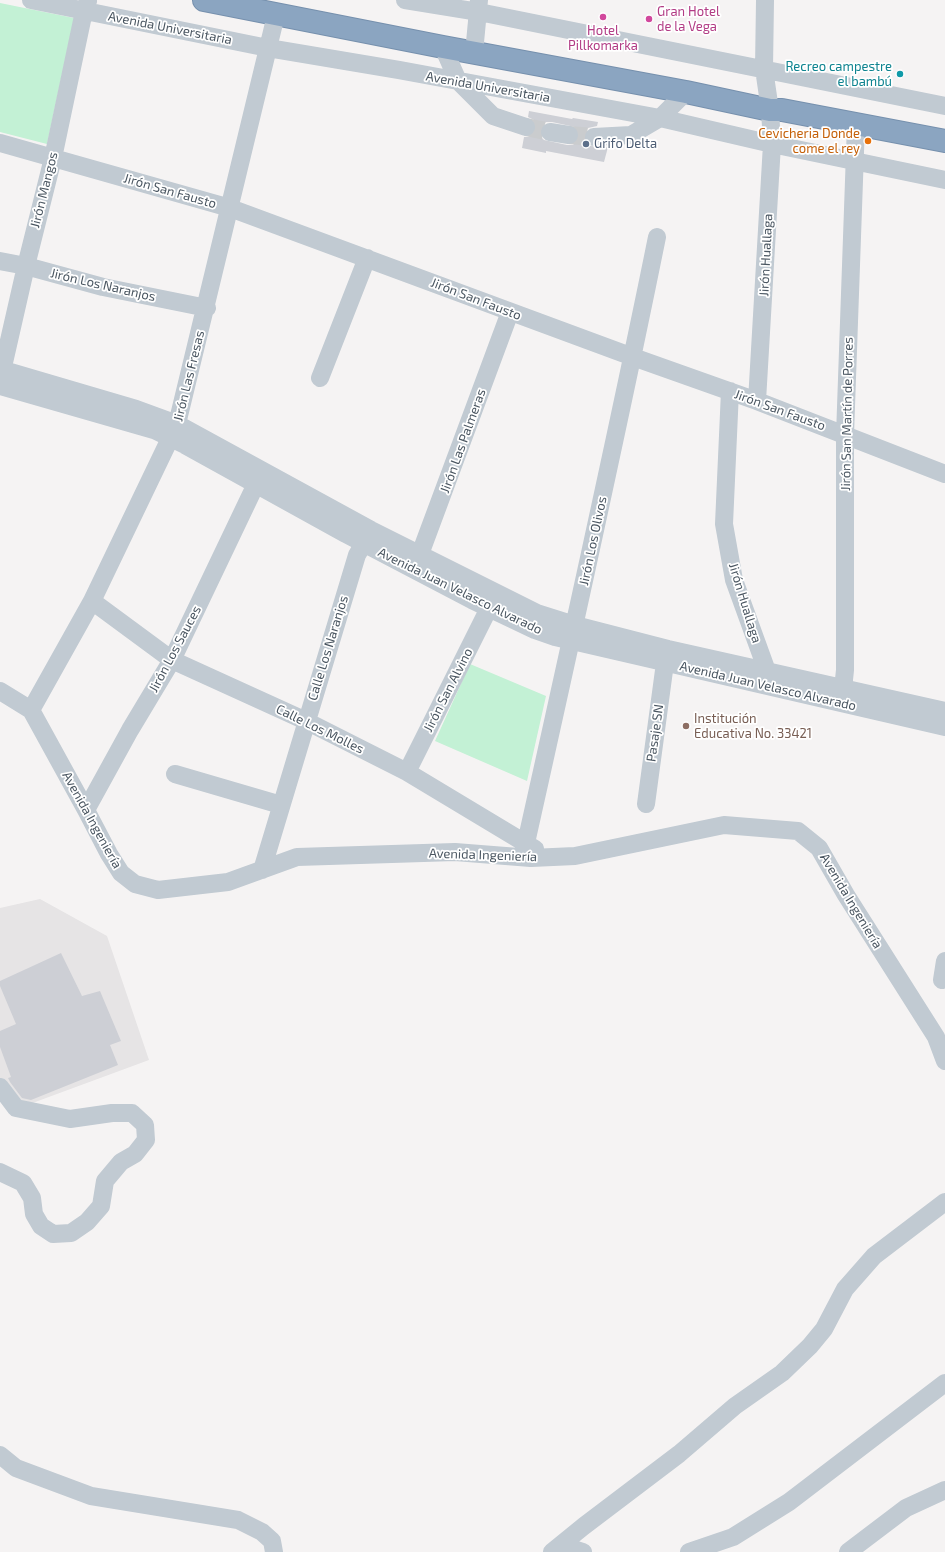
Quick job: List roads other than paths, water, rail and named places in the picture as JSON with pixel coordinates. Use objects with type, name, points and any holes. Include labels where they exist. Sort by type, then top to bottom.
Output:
[{"type":"highway","points":[[214,1],[276,15],[686,92],[770,110],[782,110],[945,141]]},
{"type":"street","name":"Avenida Universitaria","points":[[31,0],[86,5],[268,48],[660,118],[772,144],[945,180]]},
{"type":"street","points":[[405,0],[479,6],[764,69],[945,106]]},
{"type":"street","name":"Jirón Huallaga","points":[[757,401],[772,144],[770,110],[764,69],[765,0]]},
{"type":"street","name":"Jirón Mangos","points":[[1,376],[26,266],[53,158],[86,5]]},
{"type":"street","points":[[474,53],[479,6]]},
{"type":"street","name":"Jirón Las Fresas","points":[[31,710],[92,601],[174,431],[207,308],[276,15]]},
{"type":"street","points":[[442,47],[458,81],[492,116],[526,127]]},
{"type":"street","points":[[594,138],[631,135],[660,118],[686,92]]},
{"type":"street","name":"Jirón San Martín de Porres","points":[[842,696],[845,670],[845,435],[856,124]]},
{"type":"street","points":[[550,132],[569,134]]},
{"type":"street","name":"Jirón San Fausto","points":[[0,143],[230,208],[510,312],[757,401],[945,474]]},
{"type":"street","name":"Jirón Los Olivos","points":[[526,843],[633,357],[657,237]]},
{"type":"street","points":[[320,378],[367,258]]},
{"type":"street","name":"Jirón Los Naranjos","points":[[0,261],[26,266],[103,287],[207,308]]},
{"type":"street","name":"Jirón Las Palmeras","points":[[418,562],[510,312]]},
{"type":"street","name":"Avenida Juan Velasco Alvarado","points":[[1,376],[136,409],[174,431],[371,530],[489,608],[535,630],[555,637],[573,633],[668,649],[767,671],[842,696],[945,727]]},
{"type":"street","name":"Jirón Huallaga","points":[[730,392],[724,524],[734,580],[767,671]]},
{"type":"street","name":"Avenida Juan Velasco Alvarado","points":[[174,431],[185,445],[364,543],[418,562],[536,612],[573,633],[665,663],[842,696],[945,712]]},
{"type":"street","name":"Jirón Los Sauces","points":[[86,810],[130,730],[172,660],[256,484]]},
{"type":"street","name":"Calle Los Naranjos","points":[[262,870],[357,555],[364,543]]},
{"type":"street","name":"Calle Los Molles","points":[[92,601],[172,660],[306,721],[407,772],[550,858]]},
{"type":"street","name":"Jirón San Alvino","points":[[407,772],[489,608]]},
{"type":"street","name":"Pasaje SN","points":[[646,804],[665,663]]},
{"type":"street","name":"Avenida Ingeniería","points":[[0,691],[31,710],[109,854],[121,873],[135,884],[158,890],[228,882],[297,857],[455,852],[550,858],[575,856],[724,825],[798,831],[819,848],[846,895],[936,1037],[945,1061]]},
{"type":"street","points":[[175,774],[281,805]]},
{"type":"street","points":[[942,980],[945,961]]},
{"type":"street","points":[[0,1087],[16,1108],[70,1118],[112,1113],[132,1113],[145,1125],[146,1140],[136,1154],[122,1162],[105,1181],[101,1206],[87,1222],[70,1233],[53,1234],[41,1226],[34,1214],[32,1198],[23,1183],[0,1172]]},
{"type":"street","points":[[557,1548],[679,1454],[735,1406],[782,1373],[810,1346],[824,1329],[845,1289],[874,1256],[945,1202]]},
{"type":"street","points":[[689,1552],[733,1537],[789,1502],[945,1383]]},
{"type":"street","points":[[0,1455],[16,1468],[91,1496],[238,1520],[262,1532],[272,1541],[274,1552]]},
{"type":"street","points":[[848,1552],[906,1508],[945,1490]]},
{"type":"street","points":[[557,1548],[582,1552]]},
{"type":"tunnel","points":[[526,127],[550,132]]},
{"type":"tunnel","points":[[569,135],[594,137]]},
{"type":"place","name":"Hotel Pillkomarka","points":[[603,17]]},
{"type":"place","name":"Gran Hotel de la Vega","points":[[649,19]]},
{"type":"place","name":"Recreo campestre el bambú","points":[[900,74]]},
{"type":"place","name":"Cevicheria Donde come el rey","points":[[868,141]]},
{"type":"place","name":"Grifo Delta","points":[[586,144]]},
{"type":"place","name":"Institución Educativa No. 33421","points":[[686,726]]}]
